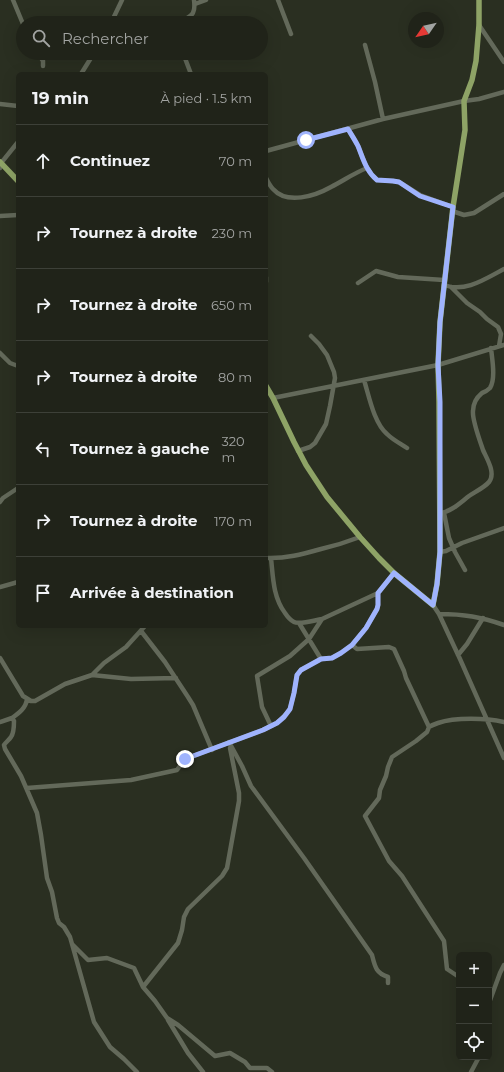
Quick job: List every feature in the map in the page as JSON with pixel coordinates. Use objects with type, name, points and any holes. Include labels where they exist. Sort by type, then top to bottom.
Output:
[{"type":"main road","points":[[268,389],[298,451],[314,479],[327,497],[360,537],[394,573],[433,605],[437,584],[442,513],[438,365],[440,322],[452,209],[465,130],[464,101],[472,80],[476,61],[479,25],[479,0]]},
{"type":"main road","points":[[0,164],[16,179]]},
{"type":"street","points":[[13,0],[20,16]]},
{"type":"street","points":[[114,16],[122,0]]},
{"type":"street","points":[[191,16],[195,8],[194,2],[206,0]]},
{"type":"street","points":[[279,1],[291,34]]},
{"type":"street","points":[[479,25],[504,62]]},
{"type":"street","points":[[365,45],[383,119]]},
{"type":"street","points":[[42,60],[43,66]]},
{"type":"street","points":[[82,72],[89,60]]},
{"type":"street","points":[[186,60],[190,72]]},
{"type":"street","points":[[268,150],[383,119],[479,99],[504,92]]},
{"type":"street","points":[[0,104],[16,106]]},
{"type":"street","points":[[348,129],[357,144],[367,168],[377,180],[399,182],[420,196],[464,215],[474,213],[504,194]]},
{"type":"street","points":[[0,164],[16,144]]},
{"type":"street","points":[[268,181],[276,192],[294,198],[326,190],[356,172],[367,168]]},
{"type":"street","points":[[0,216],[16,215]]},
{"type":"street","points":[[451,288],[472,286],[504,269]]},
{"type":"street","points":[[273,398],[438,365],[502,345],[502,329],[467,303],[444,282],[398,277],[376,271],[358,283]]},
{"type":"street","points":[[298,451],[310,447],[315,443],[326,424],[335,378],[327,355],[311,336]]},
{"type":"street","points":[[465,570],[447,533],[442,513],[489,482],[492,477],[489,462],[472,414],[476,399],[490,387],[493,372],[491,348]]},
{"type":"street","points":[[0,353],[10,363],[16,365]]},
{"type":"street","points":[[364,380],[373,410],[381,428],[407,448]]},
{"type":"street","points":[[0,502],[16,489]]},
{"type":"street","points":[[440,552],[504,528]]},
{"type":"street","points":[[360,537],[342,544],[303,554],[281,558],[269,558],[275,593],[281,608],[293,622],[299,623],[322,619],[378,593],[394,573]]},
{"type":"street","points":[[0,588],[16,583]]},
{"type":"street","points":[[26,788],[131,780],[177,770],[185,759],[272,726],[284,717],[290,709],[297,675],[301,670],[321,659],[332,658],[341,653],[352,645],[366,628],[377,609],[378,593]]},
{"type":"street","points":[[433,605],[439,614],[458,654],[504,758]]},
{"type":"street","points":[[439,614],[458,614],[483,618],[504,625]]},
{"type":"street","points":[[458,654],[467,644],[483,618]]},
{"type":"street","points":[[272,726],[262,707],[257,676],[290,656],[309,639],[322,619]]},
{"type":"street","points":[[299,623],[321,659]]},
{"type":"street","points":[[92,675],[104,663],[126,646],[143,628]]},
{"type":"street","points":[[141,631],[165,662],[193,705],[212,750]]},
{"type":"street","points":[[352,645],[357,649],[389,647],[394,649],[429,727]]},
{"type":"street","points":[[0,658],[23,696],[31,701],[35,701],[65,684],[92,675],[131,679],[176,678]]},
{"type":"street","points":[[0,722],[12,718],[18,714],[26,704],[27,699]]},
{"type":"street","points":[[12,718],[14,721],[12,734],[10,739],[4,745],[21,776],[37,813],[47,878],[52,892],[56,918],[70,937],[94,1022],[110,1047],[137,1072]]},
{"type":"street","points":[[456,975],[447,969],[444,941],[402,876],[389,861],[365,816],[379,798],[380,790],[392,757],[416,741],[426,732],[429,727],[437,723],[459,719],[504,722]]},
{"type":"street","points":[[229,742],[251,786],[318,877],[372,955],[375,966],[380,974],[388,977],[388,983]]},
{"type":"street","points":[[143,987],[178,943],[184,917],[188,909],[222,876],[227,868],[239,801],[239,793],[229,742]]},
{"type":"street","points":[[72,944],[88,960],[107,958],[134,968],[143,987],[155,1001],[188,1053],[203,1072]]},
{"type":"street","points":[[492,995],[504,965]]},
{"type":"street","points":[[167,1018],[178,1025],[215,1056],[230,1053],[245,1062],[250,1068],[267,1068],[272,1072]]},
{"type":"street","points":[[471,1072],[477,1060]]},
{"type":"route","points":[[185,759],[263,730],[277,723],[284,717],[290,709],[297,675],[301,670],[321,659],[332,658],[352,645],[366,628],[377,609],[378,593],[394,573],[433,605],[440,561],[440,402],[438,365],[440,322],[453,207],[420,196],[399,182],[377,180],[374,178],[367,168],[357,144],[348,129],[306,140]]}]
